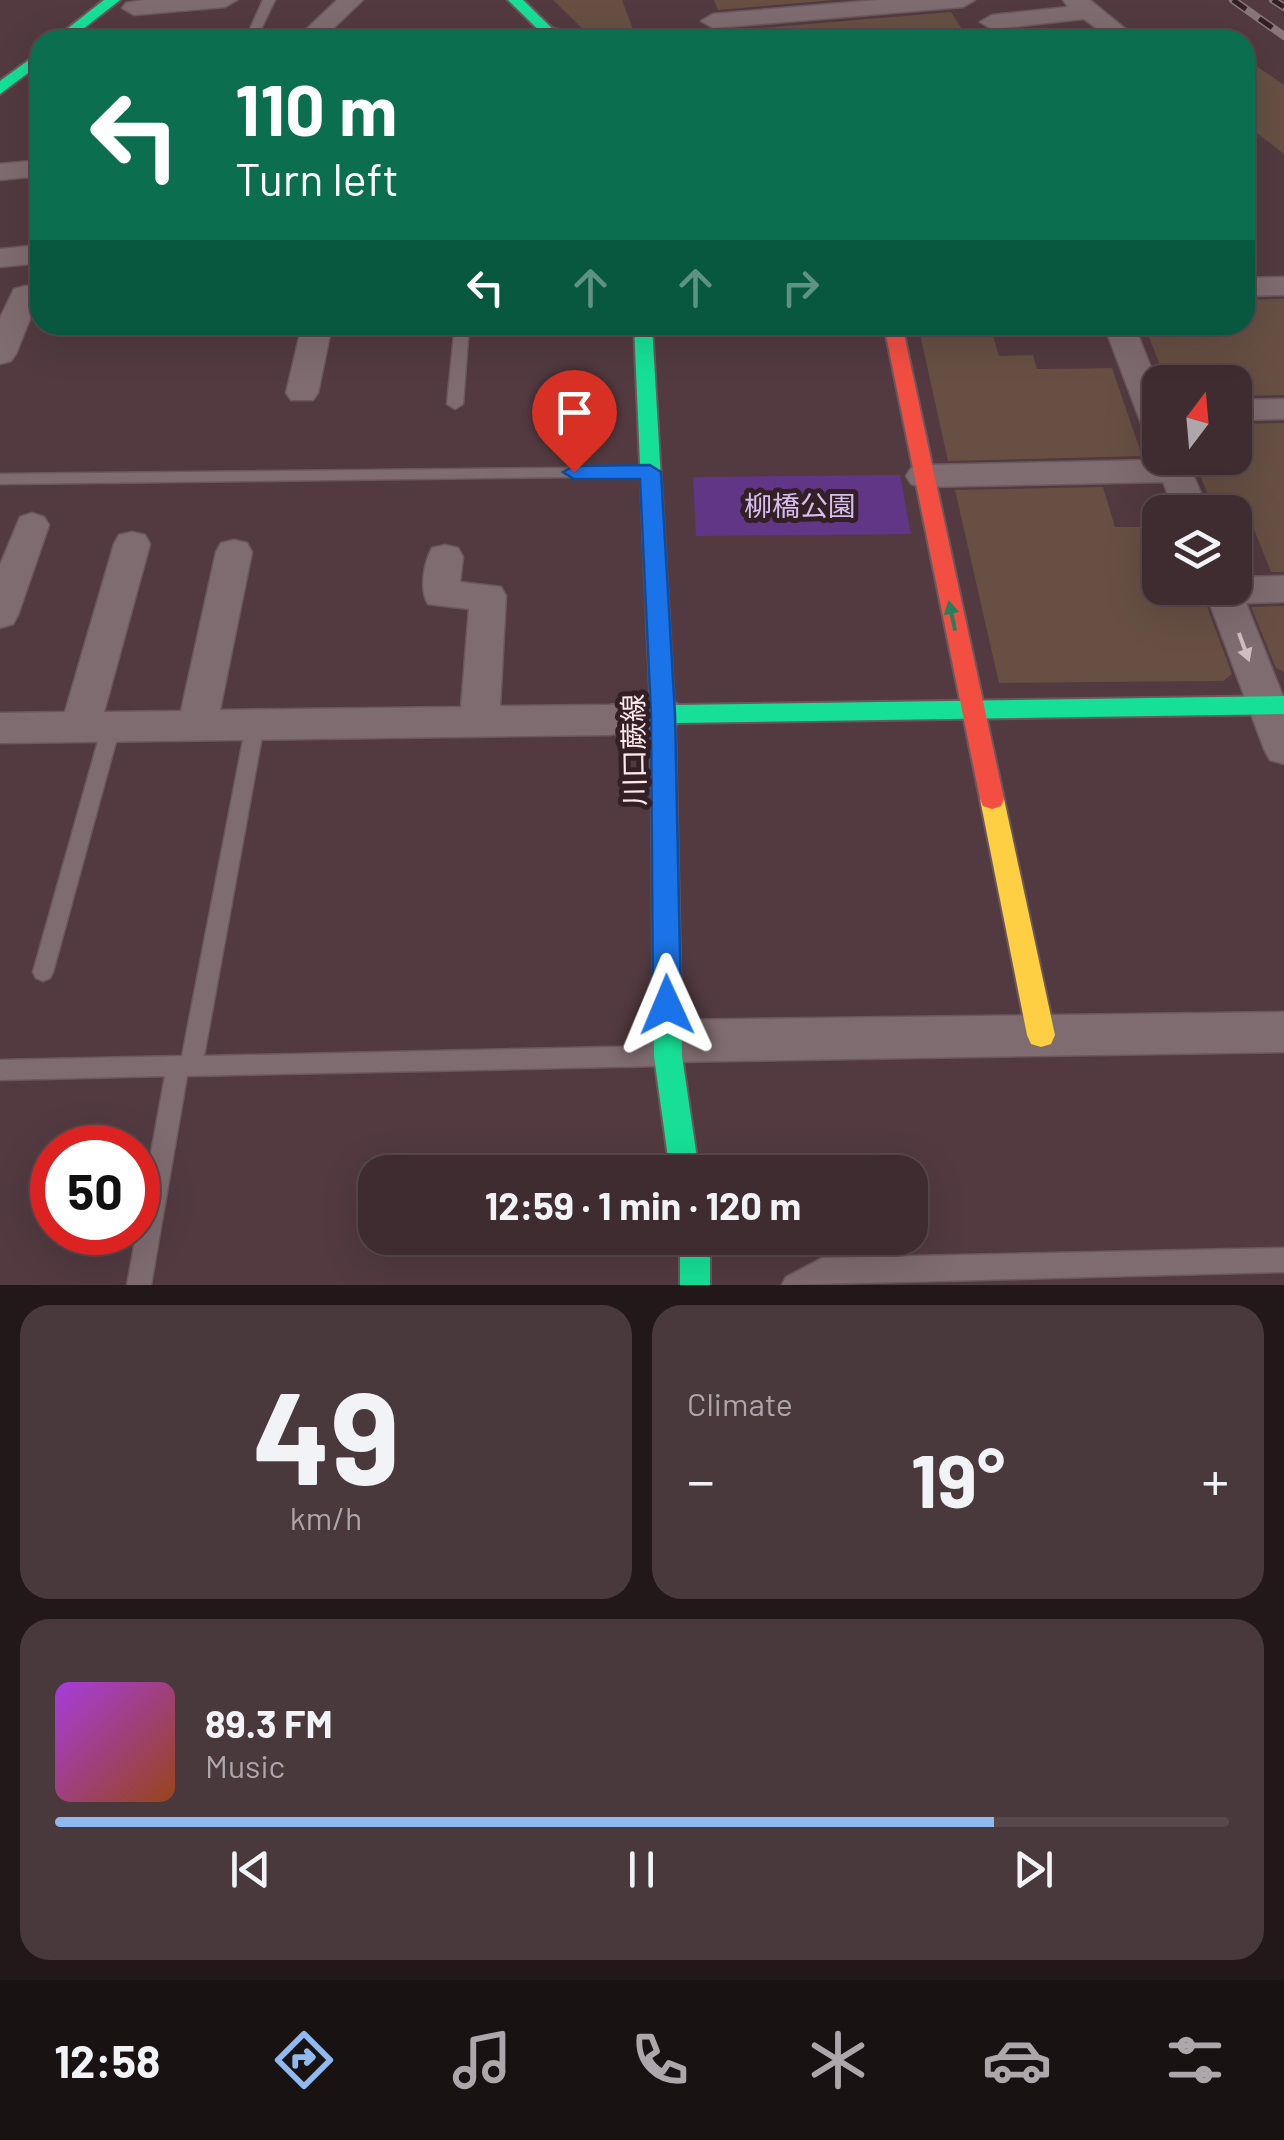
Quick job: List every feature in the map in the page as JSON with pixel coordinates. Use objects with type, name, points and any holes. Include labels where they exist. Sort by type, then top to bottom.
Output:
[{"type":"street","points":[[75,30],[114,3],[225,0]]},
{"type":"street","points":[[318,30],[351,0]]},
{"type":"street","points":[[515,0],[547,30]]},
{"type":"street","points":[[712,20],[963,0]]},
{"type":"street","points":[[978,0],[997,30]]},
{"type":"street","points":[[1002,30],[1074,14],[1082,10],[1076,1]]},
{"type":"street","points":[[1076,1],[1114,30]]},
{"type":"street","points":[[114,3],[124,30]]},
{"type":"street","points":[[0,89],[30,64]]},
{"type":"street","points":[[0,172],[30,169]]},
{"type":"street","points":[[0,258],[30,255]]},
{"type":"street","points":[[1255,287],[1284,286]]},
{"type":"street","points":[[0,354],[24,295],[30,295]]},
{"type":"street","points":[[302,393],[315,335]]},
{"type":"street","name":"川口蕨線","points":[[643,335],[663,714],[668,1049],[683,1155]]},
{"type":"street","points":[[894,335],[1041,1034]]},
{"type":"street","points":[[1123,335],[1142,381]]},
{"type":"street","points":[[1252,410],[1284,409]]},
{"type":"street","points":[[923,476],[1142,465]]},
{"type":"street","points":[[0,615],[32,525]]},
{"type":"street","points":[[95,727],[132,544]]},
{"type":"street","points":[[197,726],[234,552]]},
{"type":"street","points":[[445,557],[441,595],[488,596],[480,722]]},
{"type":"street","points":[[1252,589],[1284,589]]},
{"type":"street","points":[[1230,605],[1275,706],[1284,749]]},
{"type":"street","points":[[0,728],[1275,706]]},
{"type":"street","points":[[668,1049],[1041,1034],[1284,1032]]},
{"type":"street","points":[[695,1255],[695,1285]]},
{"type":"lane","points":[[256,29],[269,0]]},
{"type":"lane","points":[[454,404],[461,335]]},
{"type":"lane","points":[[0,479],[650,472]]},
{"type":"lane","points":[[140,1285],[255,725]]},
{"type":"lane","points":[[43,972],[95,727]]},
{"type":"lane","points":[[0,1070],[668,1049]]},
{"type":"lane","points":[[794,1285],[822,1270],[1284,1260]]},
{"type":"green space","name":"柳橋公園","points":[[900,475],[911,534],[696,536],[693,477]]},
{"type":"building","points":[[553,0],[622,0],[633,30],[584,30]]},
{"type":"building","points":[[714,0],[834,0],[718,10]]},
{"type":"building","points":[[951,12],[963,30],[739,30]]},
{"type":"building","points":[[1255,65],[1284,85],[1284,154],[1255,132]]},
{"type":"building","points":[[1284,299],[1284,395],[1252,396],[1252,365],[1160,365],[1148,335],[1255,335],[1255,300]]},
{"type":"building","points":[[920,335],[993,335],[999,356],[1033,355],[1037,369],[1112,368],[1142,456],[948,461]]},
{"type":"building","points":[[1284,423],[1284,572],[1271,572],[1252,524],[1252,495],[1208,495],[1200,475],[1252,475],[1252,424]]},
{"type":"building","points":[[1103,487],[1115,527],[1142,527],[1142,605],[1206,605],[1232,674],[1223,681],[999,683],[955,490]]},
{"type":"building","points":[[1284,606],[1284,672],[1276,668],[1251,607]]},
{"type":"railway","points":[[1233,0],[1284,36]]},
{"type":"railway","points":[[1273,0],[1284,7]]},
{"type":"traffic: fast","points":[[73,30],[113,0]]},
{"type":"traffic: fast","points":[[515,0],[546,30]]},
{"type":"traffic: fast","points":[[0,89],[30,64]]},
{"type":"traffic: fast","points":[[644,335],[663,714],[668,1056],[683,1155]]},
{"type":"traffic: fast","points":[[663,714],[1284,705]]},
{"type":"traffic: fast","points":[[695,1255],[695,1285]]},
{"type":"traffic: slow","points":[[992,799],[1041,1035]]},
{"type":"traffic: jam","points":[[895,335],[992,799]]},
{"type":"route","points":[[574,472],[650,472],[663,714],[667,1005]]}]
